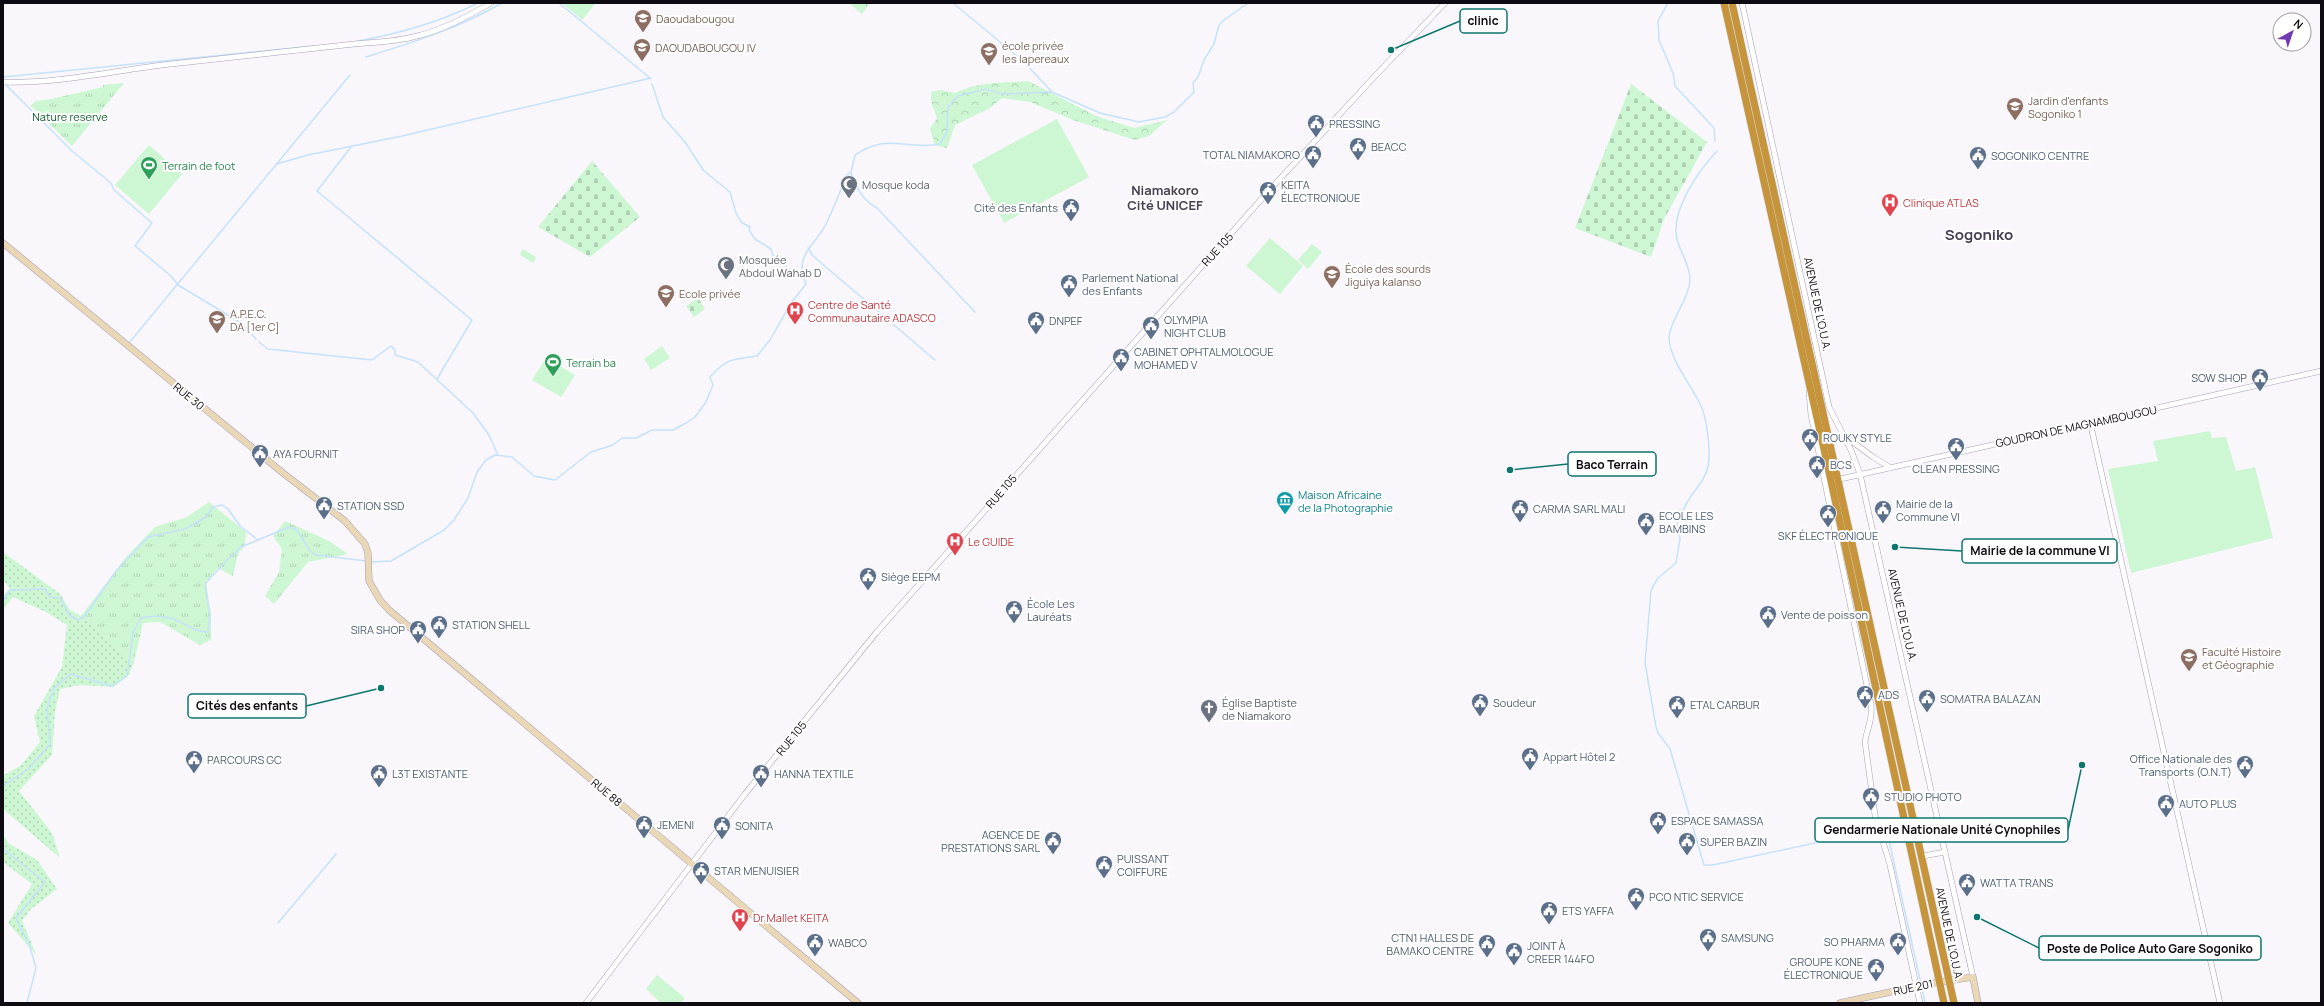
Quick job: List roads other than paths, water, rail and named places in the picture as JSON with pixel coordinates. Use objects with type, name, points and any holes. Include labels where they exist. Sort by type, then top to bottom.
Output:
[{"type":"highway","name":"AVENUE DE L'O.U.A.","points":[[1724,3],[1809,382],[1834,480],[1923,856],[1954,1003]]},
{"type":"highway","name":"AVENUE DE L'O.U.A.","points":[[1732,3],[1944,1003]]},
{"type":"main road","name":"RUE 30","points":[[3,243],[277,469],[345,521],[362,539],[368,553]]},
{"type":"main road","name":"RUE 88","points":[[368,553],[368,573],[373,590],[389,610],[858,1003]]},
{"type":"main road","name":"RUE 201","points":[[1840,1003],[1939,981],[1973,977]]},
{"type":"main road","name":"AVENUE DE L'O.U.A.","points":[[1973,977],[1978,1003]]},
{"type":"street","points":[[3,82],[71,79],[156,65],[294,52],[356,44],[381,43],[418,36],[456,22],[491,3]]},
{"type":"street","name":"RUE 105","points":[[586,1003],[691,864],[876,633],[1266,194],[1445,3]]},
{"type":"street","name":"AVENUE DE L'O.U.A.","points":[[1742,3],[1829,407],[1844,435],[1860,474],[1973,977]]},
{"type":"street","name":"GOUDRON DE MAGNAMBOUGOU","points":[[1834,480],[2321,371]]},
{"type":"street","points":[[1809,382],[1809,401],[1873,718],[1866,734],[1865,742],[1875,815],[1890,865],[1920,1003]]},
{"type":"street","points":[[2090,422],[2220,1003]]},
{"type":"street","points":[[1844,435],[1873,458],[1891,468]]},
{"type":"street","points":[[1923,856],[1945,852]]},
{"type":"waterway","points":[[354,42],[417,27],[447,17],[478,3]]},
{"type":"waterway","points":[[366,57],[419,40],[453,27],[502,3]]},
{"type":"waterway","points":[[559,3],[650,78]]},
{"type":"waterway","points":[[953,3],[1023,61],[1052,92]]},
{"type":"waterway","points":[[370,562],[391,561],[444,530],[454,520],[468,498],[477,472],[486,460],[495,455],[512,457],[534,476],[555,480],[591,452],[613,445],[622,438],[636,438],[652,430],[673,430],[695,417],[706,402],[713,385],[710,377],[731,360],[757,356],[770,340],[791,303],[806,284],[802,265],[804,258],[807,251],[826,224],[847,175],[851,172],[855,155],[867,148],[887,143],[928,146],[940,144],[947,132],[948,107],[958,96],[986,89],[1002,94],[1052,92],[1100,113],[1139,122],[1165,117],[1174,112],[1194,92],[1193,83],[1198,77],[1204,60],[1214,44],[1219,25],[1248,3]]},
{"type":"waterway","points":[[1668,3],[1658,21],[1659,40],[1673,73],[1675,86],[1714,128],[1715,141]]},
{"type":"waterway","points":[[3,77],[313,46]]},
{"type":"waterway","points":[[129,343],[350,75]]},
{"type":"waterway","points":[[276,164],[308,155],[402,136],[651,78]]},
{"type":"waterway","points":[[652,84],[663,117],[685,142],[704,171],[730,192],[736,213],[741,222],[750,227],[749,230],[755,239],[771,249],[773,256],[786,259],[786,268],[789,274],[801,274]]},
{"type":"waterway","points":[[7,86],[72,151],[111,183],[114,190],[152,223],[135,246],[171,276],[178,285],[241,323],[256,339]]},
{"type":"waterway","points":[[351,147],[317,191],[472,320],[437,379]]},
{"type":"waterway","points":[[1717,151],[1702,169],[1688,192],[1682,204],[1676,228],[1678,244],[1690,274],[1690,279],[1686,295],[1672,325],[1669,338],[1670,346],[1677,364],[1696,397],[1705,417],[1708,434],[1709,460],[1704,478],[1689,499],[1683,511],[1680,510],[1677,520],[1680,539],[1676,563],[1658,578],[1651,590],[1645,663],[1656,727],[1658,733],[1670,749],[1704,865],[1713,865],[1871,831]]},
{"type":"waterway","points":[[851,173],[858,189],[867,201],[877,208],[975,312]]},
{"type":"waterway","points":[[808,248],[813,256],[935,360]]},
{"type":"waterway","points":[[259,342],[268,349],[372,360],[391,346],[395,350],[395,355],[418,362],[473,413],[489,435],[498,455]]},
{"type":"waterway","points":[[3,600],[11,590],[45,589],[50,597],[60,598],[69,615],[78,620],[84,617],[117,570],[148,537],[185,529],[206,517],[213,507],[222,505],[228,509],[240,526],[258,540]]},
{"type":"waterway","points":[[3,786],[28,769],[50,744],[47,709],[54,688],[71,674],[112,686],[127,676],[133,632],[141,618],[160,616],[178,621],[196,630],[208,632],[210,614],[205,584],[241,547],[289,527],[297,530],[310,551],[316,555],[366,561]]},
{"type":"waterway","points":[[1886,827],[1921,984]]},
{"type":"waterway","points":[[3,849],[45,882],[16,918],[30,947],[36,968],[27,1003]]},
{"type":"waterway","points":[[278,923],[336,854]]},
{"type":"waterway","points":[[1922,987],[1925,1003]]},
{"type":"place","name":"Daoudabougou","points":[[643,33]]},
{"type":"place","name":"clinic","points":[[1391,50]]},
{"type":"place","name":"DAOUDABOUGOU IV","points":[[642,62]]},
{"type":"place","name":"école privée les lapereaux","points":[[989,66]]},
{"type":"place","name":"Jardin d'enfants Sogoniko 1","points":[[2015,121]]},
{"type":"place","name":"PRESSING","points":[[1316,138]]},
{"type":"place","name":"BEACC","points":[[1358,161]]},
{"type":"place","name":"TOTAL NIAMAKORO","points":[[1313,169]]},
{"type":"place","name":"SOGONIKO CENTRE","points":[[1978,170]]},
{"type":"place","name":"Terrain de foot","points":[[149,180]]},
{"type":"place","name":"Mosque koda","points":[[849,199]]},
{"type":"place","name":"KEITA ÉLECTRONIQUE","points":[[1268,205]]},
{"type":"place","name":"Clinique ATLAS","points":[[1890,217]]},
{"type":"place","name":"Cité des Enfants","points":[[1071,222]]},
{"type":"place","name":"Mosquée Abdoul Wahab D","points":[[726,280]]},
{"type":"place","name":"École des sourds Jiguiya kalanso","points":[[1332,289]]},
{"type":"place","name":"Parlement National des Enfants","points":[[1069,298]]},
{"type":"place","name":"Ecole privée","points":[[666,308]]},
{"type":"place","name":"Centre de Santé Communautaire ADASCO","points":[[795,325]]},
{"type":"place","name":"A.P.E.C. DA [1er C]","points":[[217,334]]},
{"type":"place","name":"DNPEF","points":[[1036,335]]},
{"type":"place","name":"OLYMPIA NIGHT CLUB","points":[[1151,340]]},
{"type":"place","name":"CABINET OPHTALMOLOGUE MOHAMED V","points":[[1121,372]]},
{"type":"place","name":"Terrain ba","points":[[553,377]]},
{"type":"place","name":"SOW SHOP","points":[[2260,392]]},
{"type":"place","name":"ROUKY STYLE","points":[[1810,452]]},
{"type":"place","name":"CLEAN PRESSING","points":[[1956,461]]},
{"type":"place","name":"AYA FOURNIT","points":[[260,468]]},
{"type":"place","name":"Baco Terrain","points":[[1510,470]]},
{"type":"place","name":"BCS","points":[[1817,479]]},
{"type":"place","name":"Maison Africaine de la Photographie","points":[[1285,515]]},
{"type":"place","name":"STATION SSD","points":[[324,520]]},
{"type":"place","name":"CARMA SARL MALI","points":[[1520,523]]},
{"type":"place","name":"Mairie de la Commune VI","points":[[1883,524]]},
{"type":"place","name":"SKF ÉLECTRONIQUE","points":[[1828,528]]},
{"type":"place","name":"ECOLE LES BAMBINS","points":[[1646,536]]},
{"type":"place","name":"Mairie de la commune VI","points":[[1895,547]]},
{"type":"place","name":"Le GUIDE","points":[[955,556]]},
{"type":"place","name":"Siège EEPM","points":[[868,591]]},
{"type":"place","name":"École Les Lauréats","points":[[1014,624]]},
{"type":"place","name":"Vente de poisson","points":[[1768,629]]},
{"type":"place","name":"STATION SHELL","points":[[439,639]]},
{"type":"place","name":"SIRA SHOP","points":[[418,644]]},
{"type":"place","name":"Faculté Histoire et Géographie","points":[[2189,672]]},
{"type":"place","name":"Cités des enfants","points":[[381,688]]},
{"type":"place","name":"ADS","points":[[1865,709]]},
{"type":"place","name":"SOMATRA BALAZAN","points":[[1927,713]]},
{"type":"place","name":"Soudeur","points":[[1480,717]]},
{"type":"place","name":"ETAL CARBUR","points":[[1677,719]]},
{"type":"place","name":"Église Baptiste de Niamakoro","points":[[1209,723]]},
{"type":"place","name":"Gendarmerie Nationale Unité Cynophiles","points":[[2082,765]]},
{"type":"place","name":"Appart Hôtel 2","points":[[1530,771]]},
{"type":"place","name":"PARCOURS GC","points":[[194,774]]},
{"type":"place","name":"Office Nationale des Transports (O.N.T)","points":[[2245,779]]},
{"type":"place","name":"L3T EXISTANTE","points":[[379,788]]},
{"type":"place","name":"HANNA TEXTILE","points":[[761,788]]},
{"type":"place","name":"STUDIO PHOTO","points":[[1871,811]]},
{"type":"place","name":"AUTO PLUS","points":[[2166,818]]},
{"type":"place","name":"ESPACE SAMASSA","points":[[1658,835]]},
{"type":"place","name":"JEMENI","points":[[644,839]]},
{"type":"place","name":"SONITA","points":[[722,840]]},
{"type":"place","name":"AGENCE DE PRESTATIONS SARL","points":[[1053,855]]},
{"type":"place","name":"SUPER BAZIN","points":[[1687,856]]},
{"type":"place","name":"PUISSANT COIFFURE","points":[[1104,879]]},
{"type":"place","name":"STAR MENUISIER","points":[[701,885]]},
{"type":"place","name":"WATTA TRANS","points":[[1967,897]]},
{"type":"place","name":"PCO NTIC SERVICE","points":[[1636,911]]},
{"type":"place","name":"Poste de Police Auto Gare Sogoniko","points":[[1977,917]]},
{"type":"place","name":"ETS YAFFA","points":[[1549,925]]},
{"type":"place","name":"Dr Mallet KEITA","points":[[740,932]]},
{"type":"place","name":"SAMSUNG","points":[[1708,952]]},
{"type":"place","name":"SO PHARMA","points":[[1898,956]]},
{"type":"place","name":"WABCO","points":[[815,957]]},
{"type":"place","name":"CTN1 HALLES DE BAMAKO CENTRE","points":[[1487,958]]},
{"type":"place","name":"JOINT À CREER 144FO","points":[[1514,966]]},
{"type":"place","name":"GROUPE KONE ÉLECTRONIQUE","points":[[1876,982]]},
{"type":"district","name":"Niamakoro Cité UNICEF","points":[[1165,198]]},
{"type":"district","name":"Sogoniko","points":[[1979,234]]},
{"type":"park label","name":"Nature reserve","points":[[70,116]]}]
